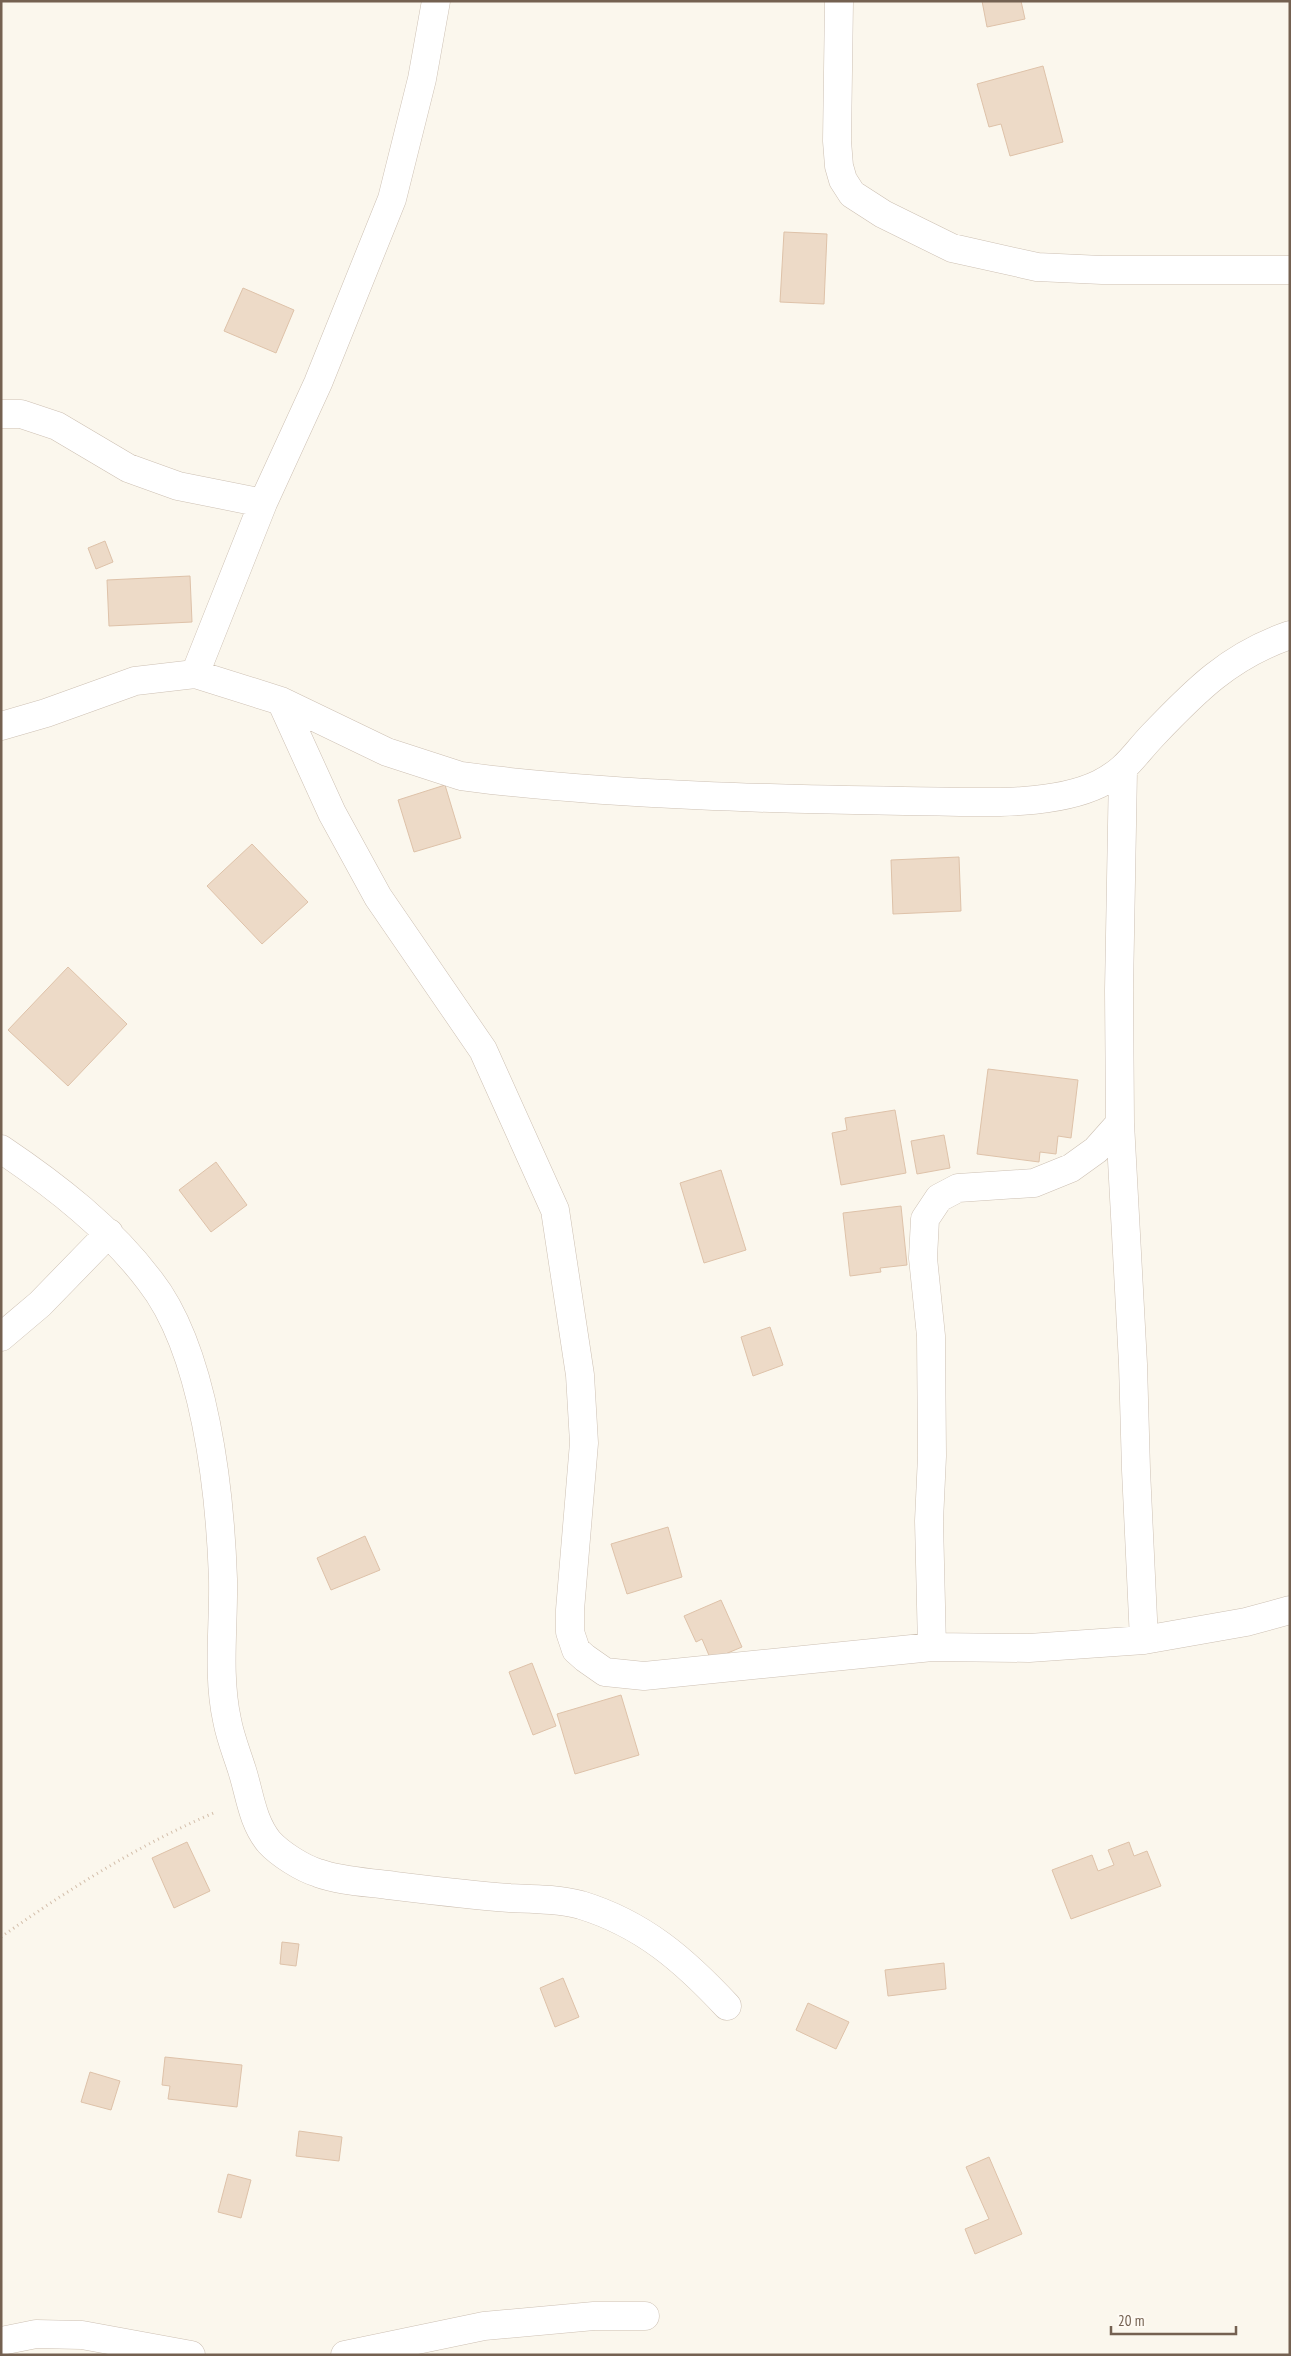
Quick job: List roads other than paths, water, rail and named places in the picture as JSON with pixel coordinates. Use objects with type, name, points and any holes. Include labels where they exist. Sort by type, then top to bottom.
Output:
[{"type":"street","points":[[195,674],[263,503],[318,383],[392,200],[422,79],[436,1]]},
{"type":"street","points":[[839,1],[837,141],[839,166],[843,180],[852,194],[883,214],[952,248],[1037,267],[1111,270],[1290,270]]},
{"type":"street","points":[[1,414],[21,414],[57,426],[128,468],[178,486],[263,503]]},
{"type":"street","points":[[1,726],[46,713],[135,681],[195,674],[281,701],[387,752],[461,776],[531,784],[705,796],[1006,801],[1060,797],[1098,785],[1123,770],[1141,747],[1197,689],[1236,660],[1290,635]]},
{"type":"street","points":[[281,701],[332,813],[378,897],[483,1050],[555,1210],[580,1375],[584,1443],[570,1610],[570,1632],[576,1650],[605,1672],[644,1676],[932,1647],[1029,1648],[1144,1640],[1246,1622],[1290,1610]]},
{"type":"street","points":[[1123,770],[1119,990],[1120,1123],[1133,1364],[1144,1640]]},
{"type":"street","points":[[932,1647],[929,1530],[932,1456],[931,1336],[924,1258],[925,1219],[939,1198],[958,1188],[1034,1183],[1071,1168],[1096,1150],[1120,1123]]},
{"type":"street","points":[[1,1148],[30,1168],[109,1233],[152,1282],[180,1332],[207,1426],[215,1476],[222,1572],[223,1691],[227,1721],[257,1822],[270,1842],[289,1857],[317,1873],[416,1888],[577,1904],[617,1918],[652,1937],[695,1971],[727,2006]]},
{"type":"street","points":[[1,1337],[40,1304],[109,1233]]},
{"type":"street","points":[[345,2355],[484,2326],[594,2316],[645,2316]]},
{"type":"street","points":[[1,2341],[36,2334],[82,2335],[191,2355]]}]
